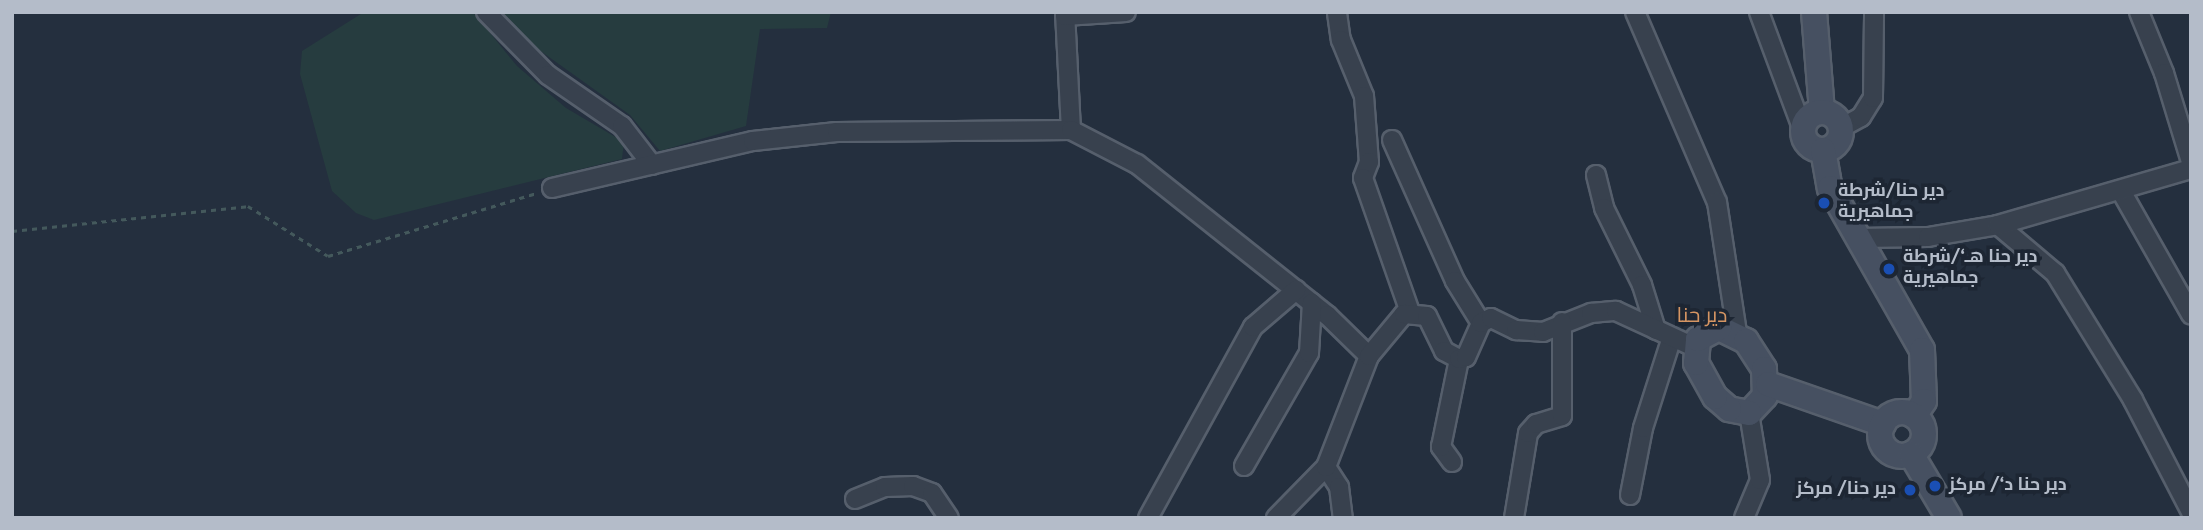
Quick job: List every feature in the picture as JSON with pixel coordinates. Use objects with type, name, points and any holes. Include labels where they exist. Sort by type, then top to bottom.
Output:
[{"type":"street","points":[[486,12],[548,75],[622,125],[652,165]]},
{"type":"street","points":[[1071,130],[1065,14],[1126,12]]},
{"type":"street","points":[[1635,12],[1717,202],[1737,333],[1764,369],[1768,384],[1759,407],[1749,413],[1740,414],[1715,397],[1703,380],[1696,348],[1708,331],[1719,328],[1737,333]]},
{"type":"street","points":[[1759,12],[1808,145],[1823,150],[1836,145],[1841,128],[1835,116],[1822,111],[1810,116],[1803,131]]},
{"type":"street","points":[[1814,12],[1822,111]]},
{"type":"street","points":[[1841,128],[1861,117],[1873,98],[1874,12]]},
{"type":"street","points":[[2138,12],[2164,73],[2191,162]]},
{"type":"street","points":[[1337,13],[1341,40],[1364,96],[1369,162],[1363,178],[1410,312]]},
{"type":"street","points":[[552,188],[753,141],[837,132],[1071,130],[1138,164],[1312,303],[1370,356]]},
{"type":"street","points":[[1392,139],[1455,281],[1481,323]]},
{"type":"street","points":[[1823,150],[1830,188],[1922,350],[1924,401],[1914,416]]},
{"type":"street","points":[[1858,238],[1928,237],[1998,225],[2191,169]]},
{"type":"street","points":[[1596,175],[1604,208],[1642,285],[1656,330]]},
{"type":"street","points":[[2121,191],[2191,314]]},
{"type":"street","points":[[1998,225],[2055,273],[2133,400],[2191,512]]},
{"type":"street","points":[[1148,518],[1253,327],[1296,290]]},
{"type":"street","points":[[1244,466],[1309,353],[1312,303]]},
{"type":"street","points":[[1481,323],[1499,318],[1516,330],[1543,332],[1562,322],[1616,311],[1671,340],[1696,348]]},
{"type":"street","points":[[1276,518],[1326,467],[1370,356],[1397,319],[1410,312],[1427,316],[1444,351],[1459,359],[1466,357],[1481,323]]},
{"type":"street","points":[[1514,518],[1528,433],[1536,424],[1562,416],[1562,322]]},
{"type":"street","points":[[1630,495],[1643,428],[1671,340]]},
{"type":"street","points":[[1452,462],[1441,447],[1459,359]]},
{"type":"street","points":[[1768,384],[1883,424]]},
{"type":"street","points":[[1745,518],[1760,480],[1749,413]]},
{"type":"street","points":[[1911,454],[1890,452],[1881,438],[1883,424],[1900,413],[1914,416]]},
{"type":"street","points":[[1911,454],[1924,435],[1914,416]]},
{"type":"street","points":[[1911,454],[1949,518]]},
{"type":"street","points":[[1326,467],[1339,487],[1343,518]]},
{"type":"street","points":[[855,499],[885,488],[913,485],[932,493],[949,518]]},
{"type":"path","points":[[12,231],[248,206],[328,256],[552,188]]},
{"type":"green space","points":[[364,12],[473,12],[517,66],[566,108],[624,142],[622,159],[374,220],[356,213],[332,191],[300,74],[302,51]]},
{"type":"green space","points":[[502,12],[831,12],[827,28],[760,29],[746,126],[660,151],[630,115],[535,47]]},
{"type":"place","name":"دير حنا/شرطة جماهيرية","points":[[1824,203]]},
{"type":"place","name":"دير حنا هـ‘/شرطة جماهيرية","points":[[1889,269]]},
{"type":"place","name":"دير حنا د‘/ مركز","points":[[1935,486]]},
{"type":"place","name":"دير حنا/ مركز","points":[[1910,490]]},
{"type":"district","name":"دير حنا","points":[[1702,317]]}]
